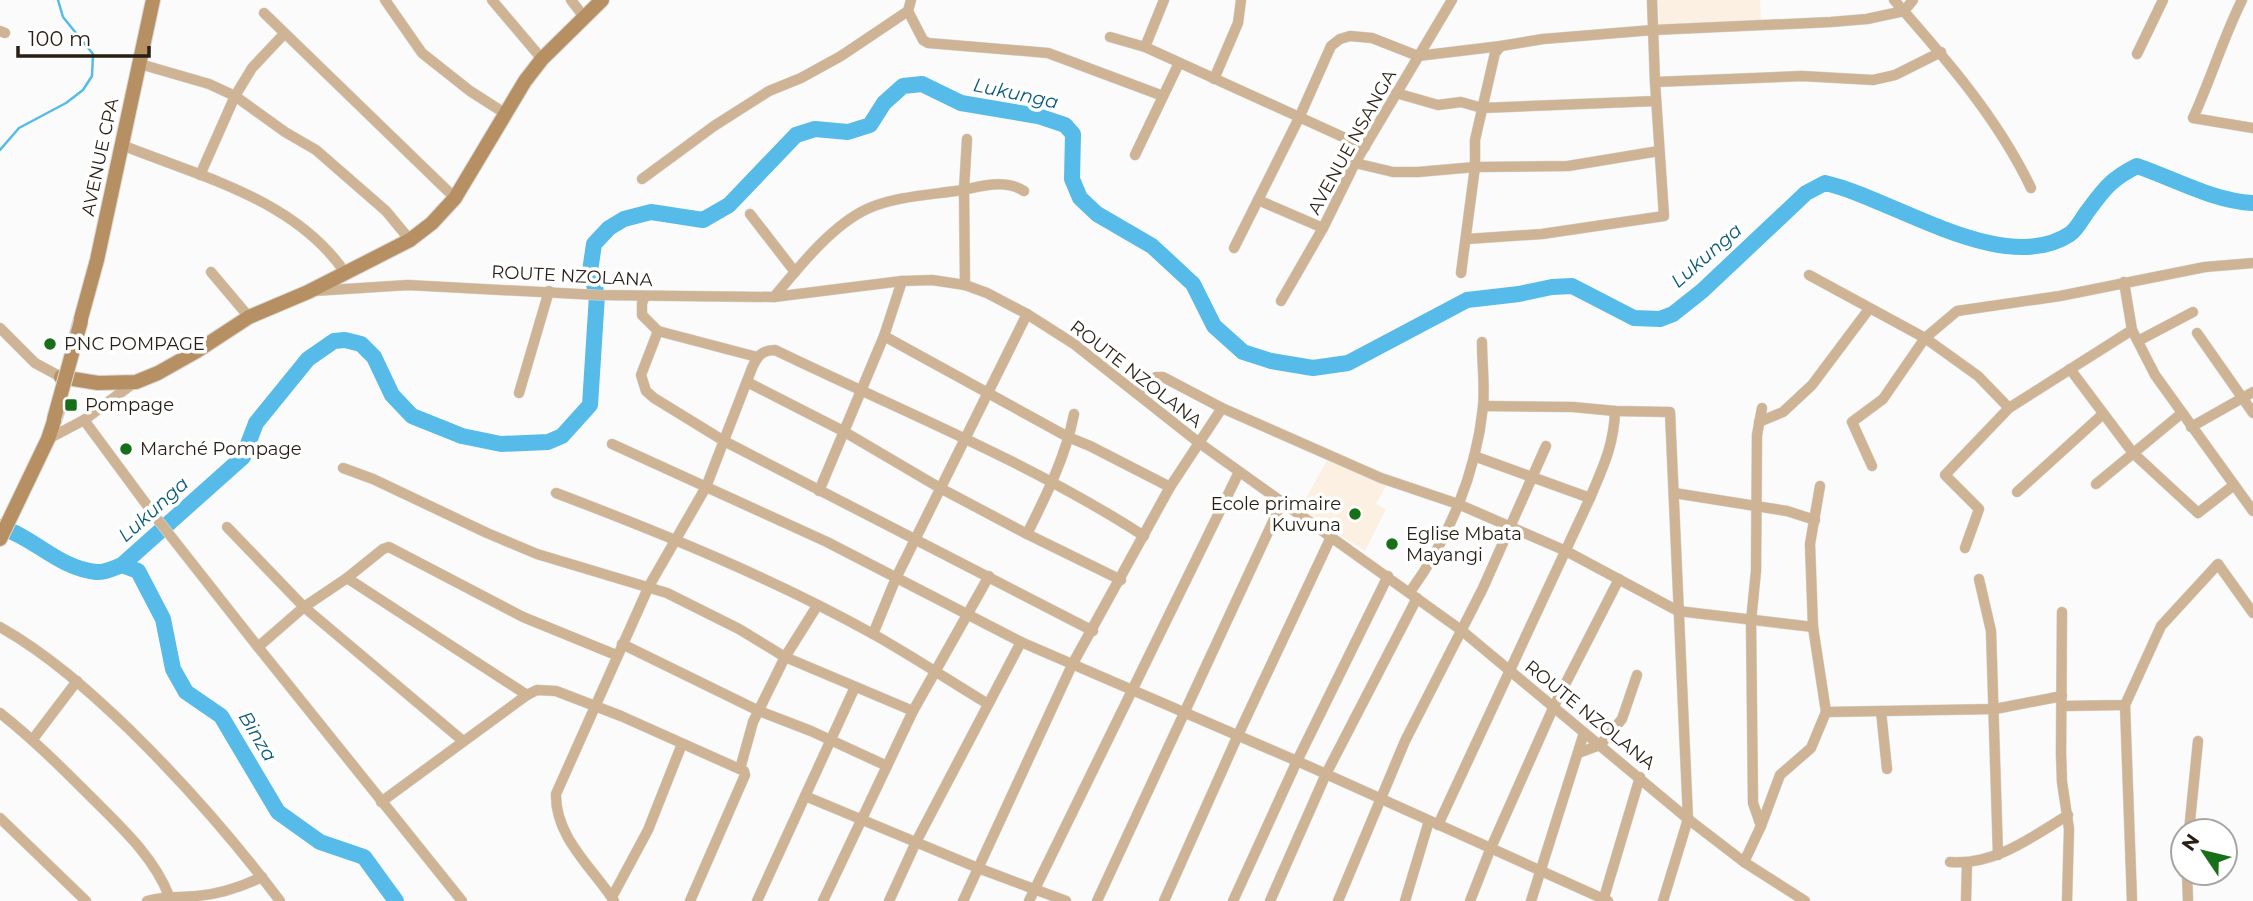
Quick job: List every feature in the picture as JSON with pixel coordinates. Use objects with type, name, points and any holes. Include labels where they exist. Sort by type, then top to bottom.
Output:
[{"type":"street","name":"AVENUE CPA","points":[[81,321],[97,260],[153,0]]},
{"type":"street","points":[[385,0],[422,53],[470,91],[506,114]]},
{"type":"street","points":[[492,0],[542,59]]},
{"type":"street","points":[[571,0],[584,17]]},
{"type":"street","points":[[48,439],[84,420],[136,382],[197,351],[248,317],[346,274],[410,240],[432,223],[454,198],[542,59],[602,0]]},
{"type":"street","points":[[1145,47],[1164,0]]},
{"type":"street","points":[[1214,79],[1238,23],[1241,0]]},
{"type":"street","name":"AVENUE NSANGA","points":[[1281,300],[1323,228],[1364,147],[1452,0]]},
{"type":"street","points":[[1467,239],[1542,234],[1664,216],[1654,82],[1652,0]]},
{"type":"street","points":[[1894,0],[1941,52],[1992,121],[2031,188]]},
{"type":"street","points":[[1234,248],[1299,118],[1331,46],[1340,39],[1350,36],[1372,38],[1418,56],[1543,39],[1653,30],[1867,19],[1904,11],[1913,0]]},
{"type":"street","points":[[2137,54],[2163,0]]},
{"type":"street","points":[[2242,0],[2228,27],[2193,118],[2253,128]]},
{"type":"street","points":[[642,179],[714,126],[769,91],[801,78],[841,56],[910,5],[923,40],[928,43],[1048,53],[1163,96]]},
{"type":"street","points":[[264,13],[454,198]]},
{"type":"street","points":[[200,175],[235,96],[252,68],[284,34]]},
{"type":"street","points":[[1110,37],[1145,47],[1364,147]]},
{"type":"street","points":[[1461,273],[1475,167],[1475,140],[1495,53],[1501,46]]},
{"type":"street","points":[[1654,82],[1802,76],[1872,80],[1895,75],[1941,52]]},
{"type":"street","points":[[1135,155],[1179,63]]},
{"type":"street","points":[[140,64],[209,84],[235,96],[325,157],[386,211],[410,240]]},
{"type":"street","points":[[1396,93],[1438,106],[1461,102],[1482,108],[1656,101]]},
{"type":"street","points":[[965,285],[964,189],[967,139]]},
{"type":"street","points":[[122,145],[261,201],[297,224],[330,253],[346,274]]},
{"type":"street","points":[[1355,163],[1393,172],[1444,171],[1475,167],[1568,166],[1659,151]]},
{"type":"street","points":[[774,297],[832,233],[866,209],[917,197],[1004,184],[1024,191]]},
{"type":"street","points":[[1258,200],[1323,228]]},
{"type":"street","points":[[750,214],[795,272]]},
{"type":"street","points":[[1872,466],[1852,422],[1883,399],[1925,338],[1957,311],[2060,296],[2205,267],[2253,263]]},
{"type":"street","points":[[211,272],[248,317]]},
{"type":"street","points":[[1809,275],[1925,338],[1978,376],[2009,408]]},
{"type":"street","name":"ROUTE NZOLANA","points":[[308,292],[408,285],[617,296],[774,297],[932,279],[965,285],[1007,302],[1074,344],[1198,442],[1461,630],[1688,819],[1744,862],[1805,901]]},
{"type":"street","points":[[819,491],[884,336],[902,281]]},
{"type":"street","points":[[2124,282],[2132,330],[2155,375],[2253,511]]},
{"type":"street","points":[[519,393],[549,291]]},
{"type":"street","points":[[645,296],[642,316],[658,331],[757,357]]},
{"type":"street","points":[[1759,422],[1783,412],[1812,385],[1870,309]]},
{"type":"street","points":[[2138,341],[2193,312]]},
{"type":"street","points":[[873,634],[896,578],[1027,314]]},
{"type":"street","points":[[0,539],[48,439],[81,321]]},
{"type":"street","points":[[54,419],[81,321]]},
{"type":"street","points":[[0,330],[35,363],[66,378],[116,384],[136,382]]},
{"type":"street","points":[[1965,548],[1979,509],[1945,475],[2009,408],[2132,330]]},
{"type":"street","points":[[658,331],[641,376],[646,391],[677,413],[724,441],[914,541],[989,576],[1093,631]]},
{"type":"street","points":[[2197,333],[2253,413]]},
{"type":"street","points":[[884,336],[1068,437],[1170,487]]},
{"type":"street","points":[[1270,901],[1326,774],[1458,505],[1474,456],[1483,406],[1482,342]]},
{"type":"street","points":[[682,744],[648,830],[613,899],[566,834],[558,818],[556,794],[593,706],[649,586],[706,487],[757,357],[767,350],[775,351],[965,438],[1098,506],[1144,536]]},
{"type":"street","points":[[2070,369],[2133,453],[2198,513],[2234,485]]},
{"type":"street","points":[[1136,393],[1156,377],[1163,377],[1222,408],[1381,478],[1458,505],[1566,551],[1678,611],[1814,627]]},
{"type":"street","points":[[747,382],[843,431],[940,488],[1121,580]]},
{"type":"street","points":[[2191,426],[2253,392]]},
{"type":"street","points":[[1483,406],[1670,412],[1688,819],[1662,901]]},
{"type":"street","points":[[963,901],[1073,665],[1170,487],[1222,408]]},
{"type":"street","points":[[1761,826],[1753,803],[1751,621],[1756,571],[1757,435],[1762,408]]},
{"type":"street","points":[[1405,901],[1433,823],[1510,670],[1611,449],[1615,411]]},
{"type":"street","points":[[2096,484],[2182,413]]},
{"type":"street","points":[[1027,534],[1052,481],[1074,414]]},
{"type":"street","points":[[2017,492],[2103,414]]},
{"type":"street","points":[[84,420],[258,647],[462,901]]},
{"type":"street","points":[[612,444],[827,542],[1021,642],[1184,711],[1605,900],[1640,777]]},
{"type":"street","points":[[1338,901],[1405,741],[1511,527],[1546,446]]},
{"type":"street","points":[[1474,456],[1590,498]]},
{"type":"street","points":[[343,468],[373,479],[537,554],[649,586],[739,629],[785,657],[913,711]]},
{"type":"street","points":[[1029,901],[1239,472]]},
{"type":"street","points":[[1744,862],[1780,775],[1811,748],[1826,712],[1814,627],[1810,544],[1820,486]]},
{"type":"street","points":[[1674,492],[1787,511],[1815,520]]},
{"type":"street","points":[[556,493],[675,539],[817,606],[873,634],[988,704]]},
{"type":"street","points":[[1097,901],[1282,502]]},
{"type":"street","points":[[227,527],[304,607],[463,741]]},
{"type":"street","points":[[1164,901],[1331,537]]},
{"type":"street","points":[[258,647],[304,607],[347,579],[383,549],[396,548],[523,617],[616,655]]},
{"type":"street","points":[[2132,901],[2125,705],[2161,626],[2218,564],[2253,612]]},
{"type":"street","points":[[823,901],[913,711],[969,616],[989,576]]},
{"type":"street","points":[[1233,901],[1297,761],[1388,576]]},
{"type":"street","points":[[347,579],[527,695]]},
{"type":"street","points":[[1470,901],[1490,849],[1554,706],[1619,579]]},
{"type":"street","points":[[1979,579],[1991,631],[1998,855]]},
{"type":"street","points":[[740,769],[749,731],[785,657],[817,606]]},
{"type":"street","points":[[2062,612],[2062,782],[2068,815],[2067,901]]},
{"type":"street","points":[[0,627],[42,653],[77,681],[174,773],[279,901]]},
{"type":"street","points":[[889,901],[916,842],[1021,642]]},
{"type":"street","points":[[622,644],[759,711],[887,766]]},
{"type":"street","points":[[1578,753],[1600,745],[1622,719],[1637,675]]},
{"type":"street","points":[[33,739],[77,681]]},
{"type":"street","points":[[757,901],[855,687]]},
{"type":"street","points":[[381,802],[527,695],[546,688],[621,716],[744,771],[745,775],[690,901]]},
{"type":"street","points":[[1826,712],[1995,709],[2062,701],[2125,705]]},
{"type":"street","points":[[1881,711],[1887,769]]},
{"type":"street","points":[[0,713],[33,739],[125,831],[155,868],[169,896]]},
{"type":"street","points":[[1531,901],[1584,733]]},
{"type":"street","points":[[2190,817],[2198,741]]},
{"type":"street","points":[[806,796],[978,868],[1066,901]]},
{"type":"street","points":[[1950,862],[1966,863],[1998,855],[2068,815]]},
{"type":"street","points":[[0,818],[86,901]]},
{"type":"street","points":[[1966,863],[1966,901]]},
{"type":"street","points":[[147,901],[169,896],[217,893],[242,887],[262,877]]},
{"type":"shaded area","points":[[1658,0],[1760,0],[1761,22],[1660,25]]},
{"type":"shaded area","points":[[1330,455],[1387,484],[1376,504],[1386,509],[1365,551],[1300,509]]},
{"type":"waterway","points":[[0,150],[19,128],[66,103],[83,90],[92,76],[93,54],[63,17],[58,0]]},
{"type":"waterway","name":"Lukunga","points":[[0,527],[82,569],[99,572],[122,565],[243,457],[256,423],[308,359],[334,341],[345,340],[361,344],[374,357],[392,395],[412,416],[462,436],[501,444],[548,442],[562,436],[590,405],[597,295],[590,271],[594,244],[609,228],[624,219],[651,212],[703,220],[729,205],[796,135],[815,129],[848,132],[870,125],[884,103],[903,86],[922,84],[961,103],[1038,116],[1065,125],[1073,134],[1072,179],[1080,198],[1097,214],[1152,246],[1193,284],[1214,326],[1243,352],[1271,361],[1313,368],[1348,363],[1467,300],[1552,287],[1572,286],[1634,318],[1660,319],[1673,314],[1702,291],[1806,193],[1825,183],[1852,191],[1948,231],[2013,247],[2043,245],[2070,234],[2109,185],[2137,166],[2209,194],[2253,203]]},
{"type":"waterway","name":"Binza","points":[[122,565],[138,571],[163,619],[173,669],[186,692],[221,716],[278,812],[320,842],[364,857],[396,901]]},
{"type":"place","name":"PNC POMPAGE","points":[[50,344]]},
{"type":"place","name":"Pompage","points":[[71,405]]},
{"type":"place","name":"Marché Pompage","points":[[126,449]]},
{"type":"place","name":"Ecole primaire Kuvuna","points":[[1355,514]]},
{"type":"place","name":"Eglise Mbata Mayangi","points":[[1392,544]]}]
